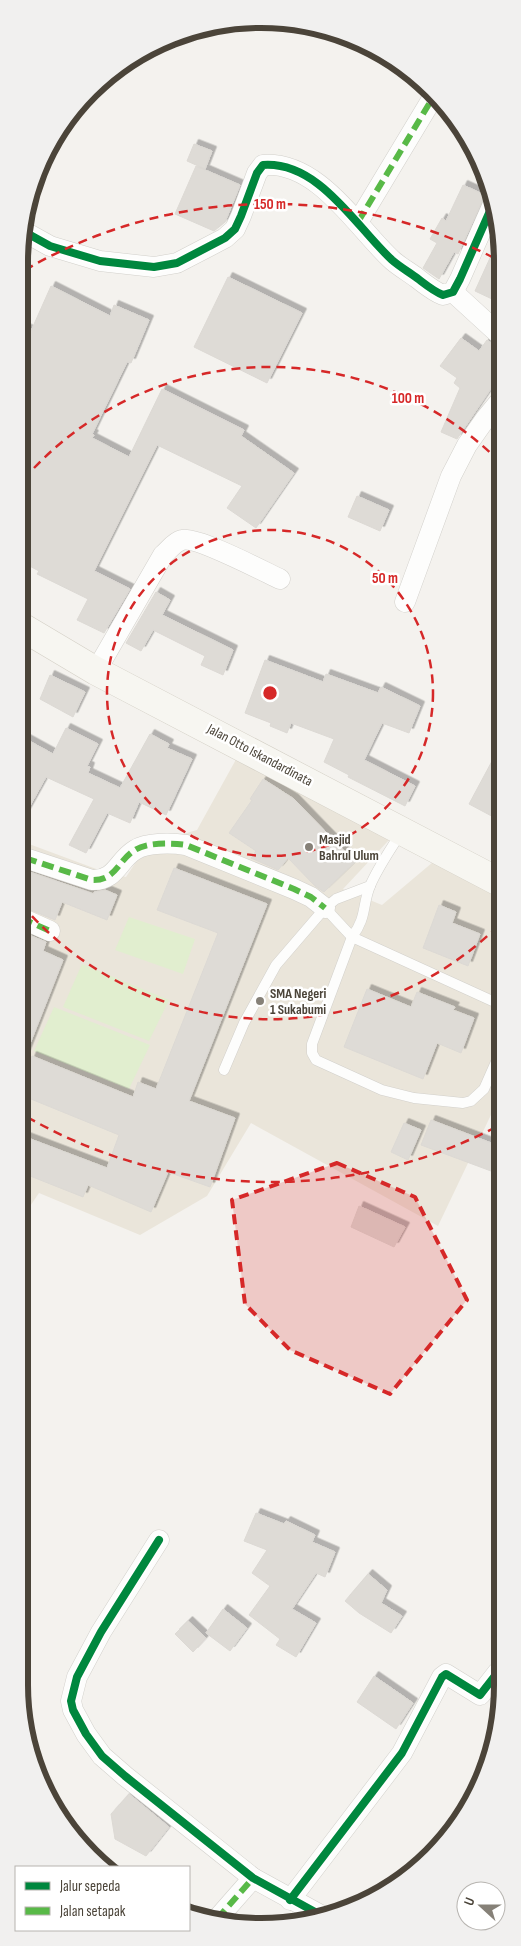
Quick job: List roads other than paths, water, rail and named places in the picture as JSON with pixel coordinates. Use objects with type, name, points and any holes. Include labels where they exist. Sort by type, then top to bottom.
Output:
[{"type":"main road","name":"Jalan Otto Iskandardinata","points":[[28,631],[96,671],[494,879]]},
{"type":"street","points":[[358,222],[430,101]]},
{"type":"street","points":[[29,234],[50,246],[100,262],[154,267],[177,263],[225,238],[235,229],[257,173],[263,166],[271,165],[297,172],[319,184],[358,222],[392,260],[431,289],[443,294],[452,292],[460,279],[489,214]]},
{"type":"street","points":[[452,292],[494,330]]},
{"type":"street","points":[[405,602],[451,476],[467,446],[494,408]]},
{"type":"street","points":[[96,671],[164,555],[182,540],[192,541],[214,549],[280,579]]},
{"type":"street","points":[[28,859],[92,880],[102,880],[109,877],[136,849],[156,844],[176,844],[193,848],[294,889],[311,897],[325,908]]},
{"type":"street","points":[[28,921],[50,931]]},
{"type":"street","points":[[159,1540],[101,1632],[77,1677],[71,1701],[73,1710],[86,1734],[102,1756],[114,1768],[253,1878],[315,1912]]},
{"type":"street","points":[[290,1900],[402,1753],[442,1677],[446,1674],[480,1695],[494,1677]]},
{"type":"street","points":[[221,1915],[253,1878]]},
{"type":"lane","points":[[402,830],[370,886],[360,927],[352,937],[312,1044],[312,1053],[316,1060],[382,1090],[414,1098],[463,1103],[471,1100],[484,1089],[494,1067]]},
{"type":"lane","points":[[224,1070],[256,1001],[276,965],[325,908],[336,899],[370,886]]},
{"type":"lane","points":[[325,908],[352,937],[494,1002]]},
{"type":"place","name":"Masjid Bahrul Ulum","points":[[309,847]]},
{"type":"place","name":"SMA Negeri 1 Sukabumi","points":[[260,1001]]}]
